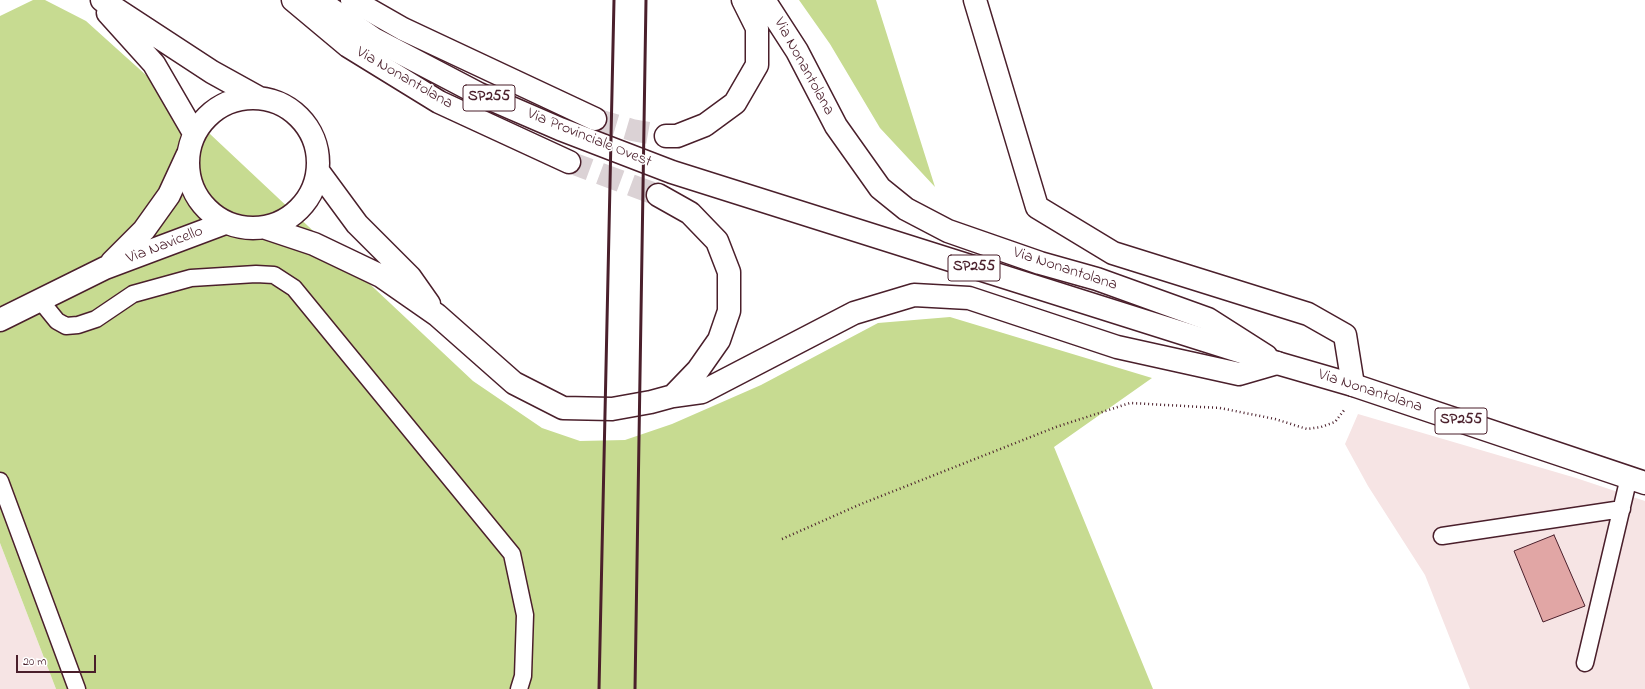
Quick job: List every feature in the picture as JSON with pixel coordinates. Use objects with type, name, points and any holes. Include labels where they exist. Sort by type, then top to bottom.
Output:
[{"type":"main road","points":[[97,0],[154,64],[194,133]]},
{"type":"main road","points":[[102,0],[212,72],[259,98],[280,103],[297,115],[310,131],[317,150],[318,171],[313,191],[301,208],[285,221],[266,228],[245,229],[225,223],[208,211],[195,196],[188,177],[187,156],[194,133],[205,117],[221,106],[240,99],[259,98]]},
{"type":"main road","name":"Via Nonantolana","points":[[293,0],[348,46],[438,102],[569,162]]},
{"type":"main road","name":"Via Provinciale Ovest","points":[[318,0],[374,39],[479,94],[560,129],[672,172]]},
{"type":"main road","points":[[352,0],[403,29],[595,119]]},
{"type":"main road","name":"Via Nonantolana","points":[[666,136],[677,136],[705,125],[735,103],[757,65],[757,28],[743,0]]},
{"type":"main road","name":"Via Nonantolana","points":[[764,0],[797,51],[836,126],[880,188],[906,209],[948,231],[1040,263],[1097,279],[1208,319],[1277,364]]},
{"type":"main road","points":[[974,0],[1037,207],[1113,253],[1308,314],[1345,334],[1353,385]]},
{"type":"main road","name":"Via Navicello","points":[[105,268],[144,230],[169,195],[187,156]]},
{"type":"main road","points":[[318,171],[357,224],[410,277],[436,315]]},
{"type":"main road","name":"Via Nonantolana","points":[[672,172],[1277,364],[1353,385],[1637,480]]},
{"type":"main road","points":[[658,195],[690,213],[717,241],[729,272],[729,311],[719,340],[698,370],[673,396]]},
{"type":"main road","name":"Via Navicello","points":[[0,320],[105,268],[225,223]]},
{"type":"main road","points":[[266,228],[314,244],[381,276],[436,315],[514,383],[563,408],[612,409],[651,402],[673,396],[702,392],[854,313],[914,295],[969,298],[1117,347],[1239,374],[1277,364]]},
{"type":"lane","points":[[40,300],[57,321],[66,326],[78,325],[96,319],[133,294],[191,278],[274,274],[294,288],[512,554],[525,615],[523,676],[519,689]]},
{"type":"lane","points":[[1585,663],[1622,509],[1637,480]]},
{"type":"lane","points":[[0,481],[77,689]]},
{"type":"lane","points":[[1442,536],[1622,509]]},
{"type":"path","points":[[782,539],[861,504],[1056,427],[1130,403],[1220,408],[1275,419],[1307,429],[1321,427],[1335,422],[1345,411],[1353,385]]},
{"type":"shaded area","points":[[1358,414],[1576,478],[1645,501],[1645,689],[1470,689],[1425,575],[1368,486],[1345,444]]},
{"type":"shaded area","points":[[0,543],[56,689],[0,689]]},
{"type":"green space","points":[[33,0],[45,0],[86,21],[177,103],[473,381],[542,428],[580,441],[625,440],[672,424],[761,385],[878,323],[950,317],[1152,378],[1054,447],[1153,689],[56,689],[0,543],[0,16]]},
{"type":"green space","points":[[799,0],[876,0],[935,187],[880,128],[830,44]]},
{"type":"building","points":[[1554,535],[1585,606],[1543,622],[1514,551]]},
{"type":"tunnel","points":[[595,119],[632,130],[666,136]]},
{"type":"tunnel","points":[[569,162],[658,195]]},
{"type":"railway","points":[[599,689],[614,0]]},
{"type":"railway","points":[[635,689],[646,0]]}]
